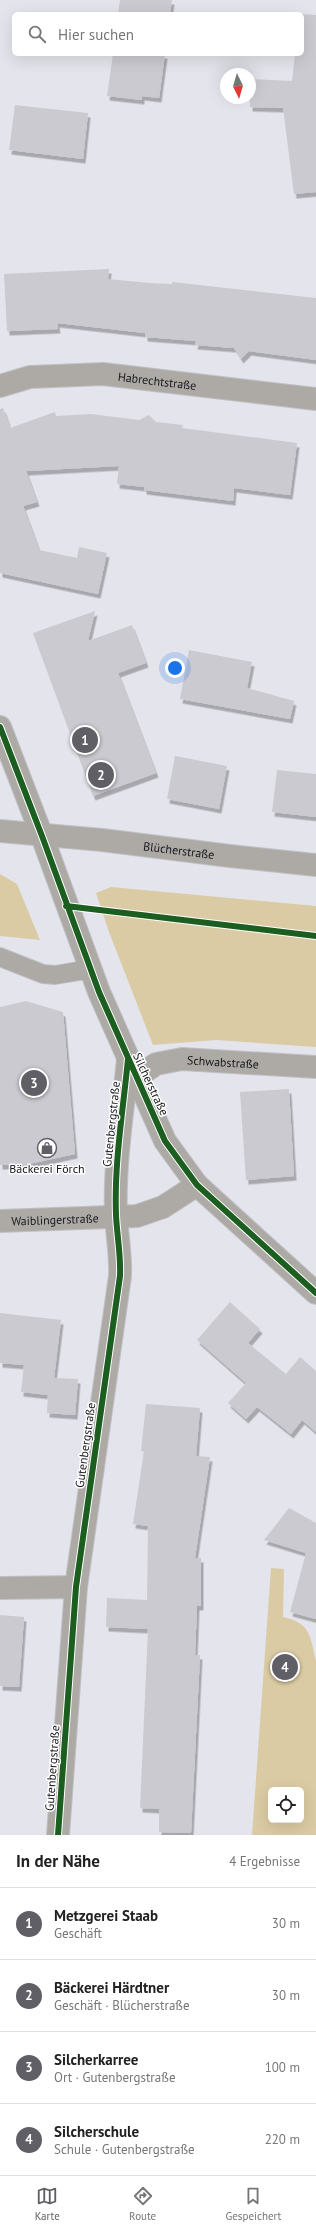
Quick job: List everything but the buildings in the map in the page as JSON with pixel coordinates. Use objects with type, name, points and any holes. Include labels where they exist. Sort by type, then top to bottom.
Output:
[{"type":"street","name":"Habrechtstraße","points":[[0,386],[30,377],[103,374],[316,399]]},
{"type":"street","name":"Silcherstraße","points":[[0,727],[42,836],[67,910],[99,992],[165,1141],[197,1185],[316,1293]]},
{"type":"street","name":"Blücherstraße","points":[[0,831],[42,836],[102,840],[316,865]]},
{"type":"street","name":"Schwabstraße","points":[[132,1069],[182,1059],[316,1067]]},
{"type":"street","name":"Gutenbergstraße","points":[[58,1835],[76,1587],[120,1276],[121,1256],[116,1216],[117,1163],[132,1069]]},
{"type":"street","name":"Waiblingerstraße","points":[[0,1221],[137,1216],[163,1207],[197,1185]]},
{"type":"street","points":[[0,1588],[76,1587]]},
{"type":"lane","points":[[0,957],[43,974],[55,975],[91,969]]},
{"type":"shaded area","points":[[0,874],[17,884],[40,940],[0,936]]},
{"type":"shaded area","points":[[111,887],[316,906],[316,1047],[216,1040],[153,1045],[109,932],[96,893]]},
{"type":"shaded area","points":[[271,1568],[284,1569],[283,1617],[299,1623],[308,1632],[316,1661],[316,1835],[252,1835]]},
{"type":"cycle path","points":[[0,727],[99,992],[165,1141],[197,1185],[316,1293]]},
{"type":"cycle path","points":[[66,906],[316,936]]},
{"type":"cycle path","points":[[58,1835],[76,1587],[120,1276],[116,1215],[116,1176],[128,1059]]},
{"type":"place","name":"Metzgerei Staab","points":[[85,740]]},
{"type":"place","name":"Bäckerei Härdtner","points":[[101,775]]},
{"type":"place","name":"Silcherkarree","points":[[34,1083]]},
{"type":"place","name":"Bäckerei Förch","points":[[47,1148]]},
{"type":"place","name":"Silcherschule","points":[[285,1667]]}]
